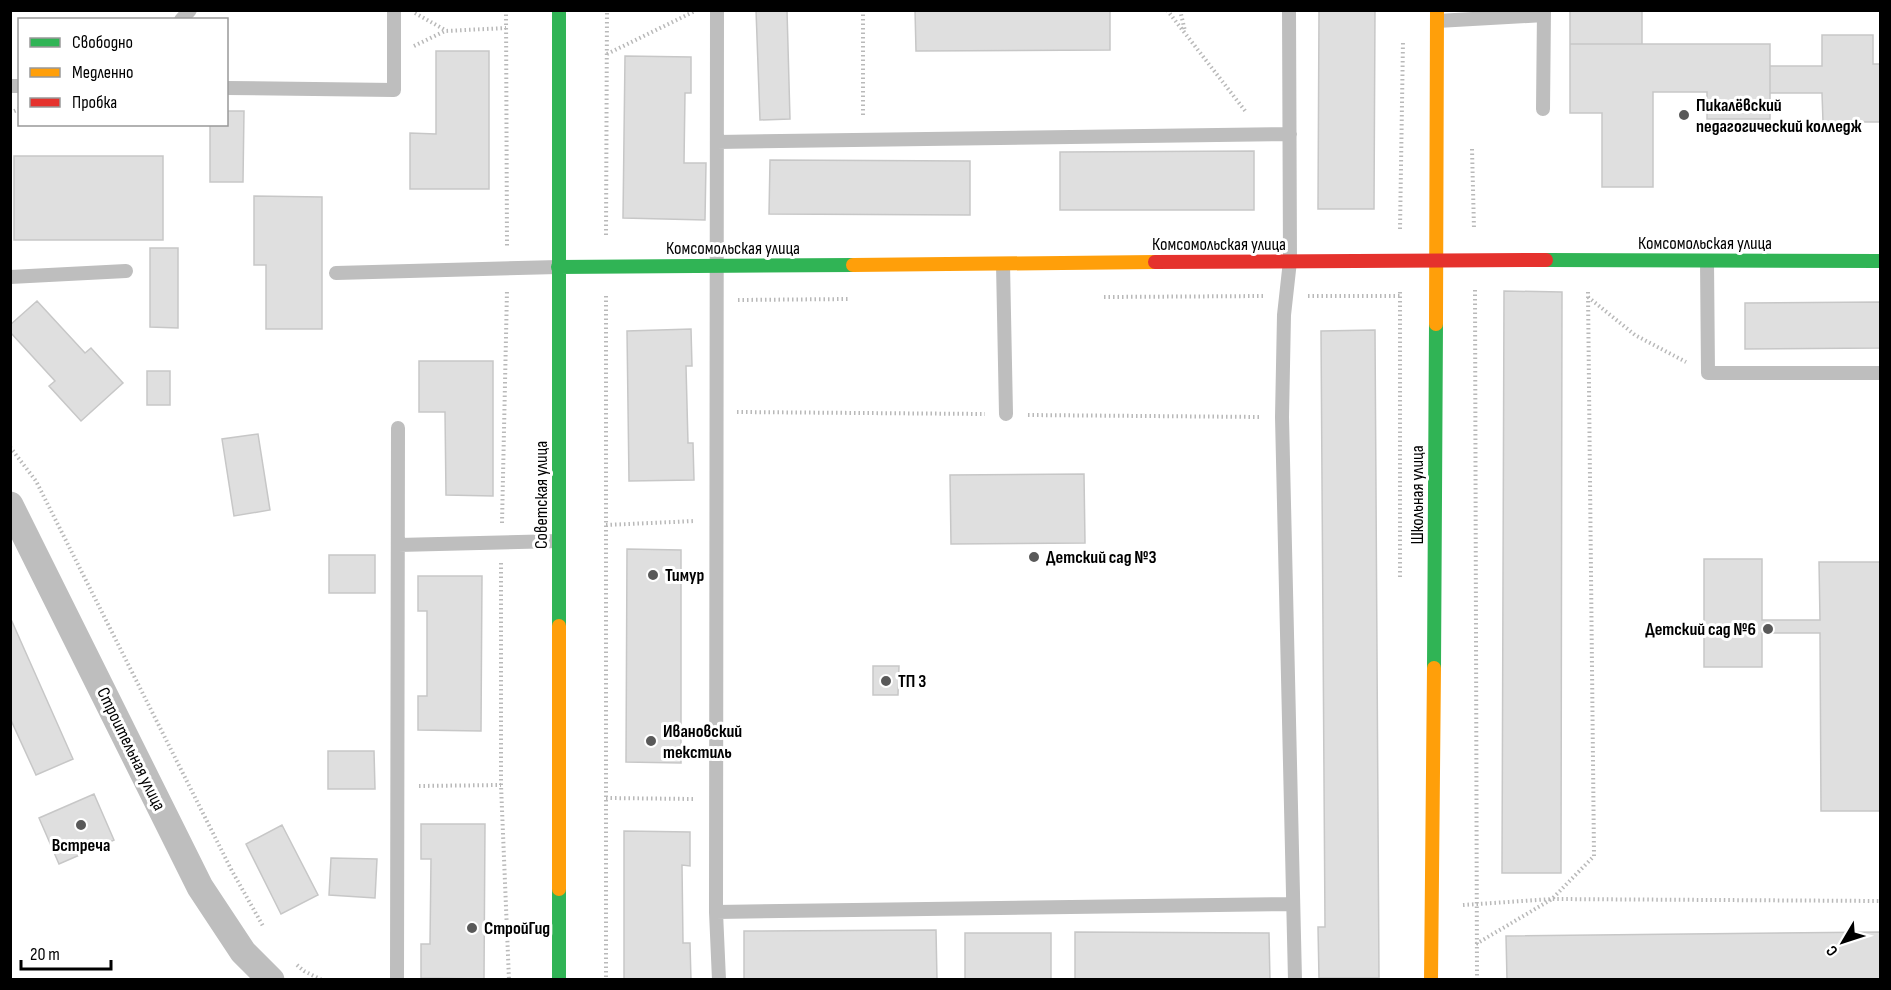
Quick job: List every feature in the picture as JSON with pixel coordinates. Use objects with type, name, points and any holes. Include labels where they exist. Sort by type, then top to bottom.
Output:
[{"type":"street","name":"Советская улица","points":[[559,10],[559,980]]},
{"type":"street","name":"Школьная улица","points":[[1431,980],[1437,16]]},
{"type":"street","name":"Комсомольская улица","points":[[558,267],[1400,260],[1881,261]]},
{"type":"street","name":"Строительная улица","points":[[10,505],[200,887],[243,952],[271,980]]},
{"type":"lane","points":[[228,88],[394,90],[394,10]]},
{"type":"lane","points":[[717,10],[716,912],[719,980]]},
{"type":"lane","points":[[1289,10],[1290,261],[1284,315],[1282,417],[1294,980]]},
{"type":"lane","points":[[1437,16],[1544,13],[1543,109]]},
{"type":"lane","points":[[717,142],[1290,134]]},
{"type":"lane","points":[[1707,261],[1708,374],[1881,373]]},
{"type":"lane","points":[[1003,263],[1006,414]]},
{"type":"lane","points":[[336,273],[558,267]]},
{"type":"lane","points":[[10,277],[126,271]]},
{"type":"lane","points":[[398,428],[398,980]]},
{"type":"lane","points":[[398,545],[559,541]]},
{"type":"lane","points":[[716,912],[1293,904]]},
{"type":"path","points":[[412,10],[445,30]]},
{"type":"path","points":[[506,10],[507,268],[501,543],[501,785],[508,980]]},
{"type":"path","points":[[606,980],[607,10]]},
{"type":"path","points":[[607,55],[695,10]]},
{"type":"path","points":[[863,10],[863,140]]},
{"type":"path","points":[[1167,10],[1262,134]]},
{"type":"path","points":[[1180,10],[1186,34]]},
{"type":"path","points":[[394,56],[445,30],[506,28]]},
{"type":"path","points":[[1400,584],[1403,33]]},
{"type":"path","points":[[1472,146],[1475,261],[1477,980]]},
{"type":"path","points":[[1476,945],[1552,899],[1594,856],[1587,261]]},
{"type":"path","points":[[1098,297],[1400,296]]},
{"type":"path","points":[[1588,297],[1635,335],[1708,374]]},
{"type":"path","points":[[716,300],[860,299]]},
{"type":"path","points":[[10,447],[36,481],[226,861],[268,935]]},
{"type":"path","points":[[606,525],[716,520]]},
{"type":"path","points":[[398,786],[501,785]]},
{"type":"path","points":[[606,798],[716,799]]},
{"type":"path","points":[[1432,905],[1477,905],[1552,899],[1881,901]]},
{"type":"path","points":[[296,964],[322,980]]},
{"type":"building","points":[[756,10],[787,10],[790,119],[760,120]]},
{"type":"building","points":[[915,10],[1110,10],[1110,50],[916,51]]},
{"type":"building","points":[[1319,10],[1375,10],[1374,209],[1318,209]]},
{"type":"building","points":[[1570,10],[1642,10],[1642,44],[1570,44]]},
{"type":"building","points":[[1822,35],[1873,35],[1873,64],[1880,64],[1880,122],[1823,122],[1822,93],[1770,93],[1770,66],[1822,66]]},
{"type":"building","points":[[1570,44],[1770,44],[1770,119],[1707,119],[1707,92],[1653,92],[1653,187],[1602,187],[1602,113],[1570,113]]},
{"type":"building","points":[[436,51],[489,51],[489,189],[410,189],[410,133],[436,134]]},
{"type":"building","points":[[625,56],[691,57],[691,93],[685,93],[684,163],[706,163],[705,220],[623,218]]},
{"type":"building","points":[[228,111],[244,111],[243,182],[210,182],[210,126],[228,126]]},
{"type":"building","points":[[1254,151],[1254,210],[1060,210],[1060,152]]},
{"type":"building","points":[[14,156],[163,156],[163,240],[14,240]]},
{"type":"building","points":[[770,160],[970,161],[970,215],[769,214]]},
{"type":"building","points":[[254,196],[322,197],[322,329],[266,329],[266,265],[254,265]]},
{"type":"building","points":[[150,248],[178,248],[178,328],[150,327]]},
{"type":"building","points":[[1504,291],[1562,292],[1561,873],[1502,873]]},
{"type":"building","points":[[37,301],[85,353],[91,348],[123,383],[81,421],[49,386],[55,381],[10,332],[10,325]]},
{"type":"building","points":[[1880,302],[1880,348],[1745,349],[1745,303]]},
{"type":"building","points":[[691,329],[692,366],[686,366],[688,443],[693,443],[694,480],[629,481],[627,331]]},
{"type":"building","points":[[1375,330],[1379,978],[1319,978],[1318,927],[1325,927],[1321,331]]},
{"type":"building","points":[[419,361],[493,361],[493,496],[446,495],[445,412],[419,412]]},
{"type":"building","points":[[147,371],[170,371],[170,405],[147,405]]},
{"type":"building","points":[[258,434],[270,510],[234,516],[222,439]]},
{"type":"building","points":[[1084,474],[1085,543],[951,544],[950,475]]},
{"type":"building","points":[[627,549],[681,550],[681,763],[626,762]]},
{"type":"building","points":[[329,555],[375,555],[375,593],[329,593]]},
{"type":"building","points":[[1704,559],[1762,559],[1762,620],[1820,620],[1819,562],[1880,562],[1880,811],[1821,811],[1820,633],[1762,633],[1762,667],[1704,667]]},
{"type":"building","points":[[418,576],[482,576],[481,731],[418,730],[418,696],[427,696],[427,611],[418,611]]},
{"type":"building","points":[[10,617],[73,759],[36,775],[10,718]]},
{"type":"building","name":"ТП 3","points":[[873,666],[899,666],[898,695],[873,695]]},
{"type":"building","points":[[328,751],[374,751],[375,789],[328,789]]},
{"type":"building","points":[[94,794],[114,840],[59,864],[39,818]]},
{"type":"building","points":[[421,824],[485,824],[484,979],[421,978],[421,944],[430,944],[431,859],[421,859]]},
{"type":"building","points":[[282,825],[318,895],[281,914],[246,844]]},
{"type":"building","points":[[624,831],[690,832],[690,866],[682,865],[683,943],[690,943],[691,980],[624,980]]},
{"type":"building","points":[[331,858],[377,859],[375,898],[329,895]]},
{"type":"building","points":[[936,930],[937,980],[744,980],[744,931]]},
{"type":"building","points":[[1075,932],[1269,933],[1270,980],[1075,980]]},
{"type":"building","points":[[1880,932],[1880,980],[1507,980],[1506,936]]},
{"type":"building","points":[[965,933],[1051,933],[1051,980],[965,980]]},
{"type":"traffic: fast","points":[[559,10],[559,626]]},
{"type":"traffic: fast","points":[[1546,260],[1880,261]]},
{"type":"traffic: fast","points":[[558,267],[853,265]]},
{"type":"traffic: fast","points":[[1434,668],[1436,324]]},
{"type":"traffic: fast","points":[[559,889],[559,980]]},
{"type":"traffic: slow","points":[[1436,324],[1437,10]]},
{"type":"traffic: slow","points":[[853,265],[1155,262]]},
{"type":"traffic: slow","points":[[559,626],[559,889]]},
{"type":"traffic: slow","points":[[1431,980],[1434,668]]},
{"type":"traffic: jam","points":[[1155,262],[1546,260]]},
{"type":"place","name":"Пикалёвский педагогический колледж","points":[[1684,115]]},
{"type":"place","name":"Детский сад №3","points":[[1034,557]]},
{"type":"place","name":"Тимур","points":[[653,575]]},
{"type":"place","name":"Детский сад №6","points":[[1768,629]]},
{"type":"place","name":"ТП 3","points":[[886,681]]},
{"type":"place","name":"Ивановский текстиль","points":[[651,741]]},
{"type":"place","name":"Встреча","points":[[81,825]]},
{"type":"place","name":"СтройГид","points":[[472,928]]}]
